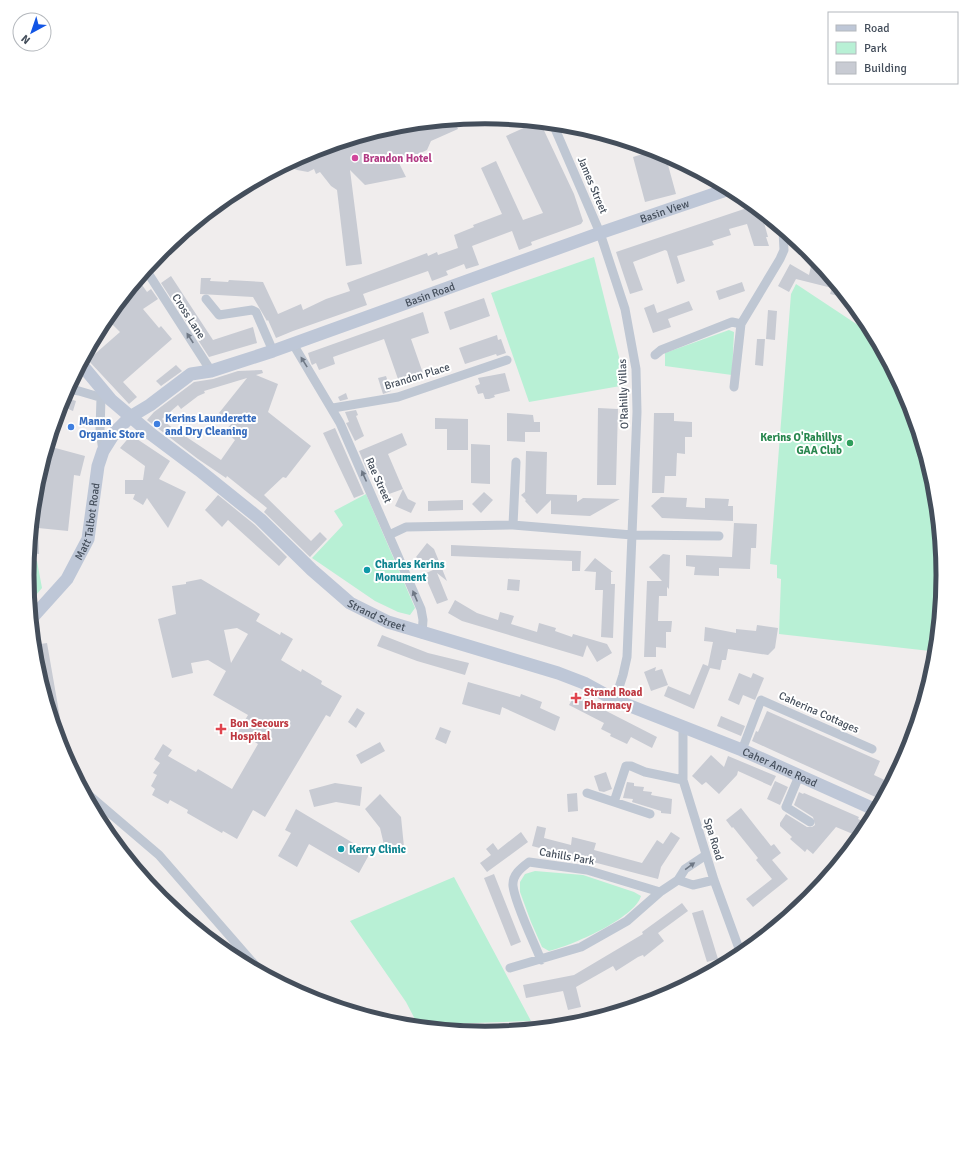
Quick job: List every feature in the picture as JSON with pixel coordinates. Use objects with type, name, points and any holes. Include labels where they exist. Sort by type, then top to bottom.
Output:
[{"type":"street","name":"James Street","points":[[556,130],[600,233]]},
{"type":"street","name":"Basin View","points":[[600,233],[722,191]]},
{"type":"street","name":"Basin Road","points":[[212,371],[260,356],[600,233]]},
{"type":"street","name":"O'Rahilly Villas","points":[[600,233],[625,309],[636,369],[637,412],[627,657],[624,675],[615,700]]},
{"type":"street","points":[[734,387],[741,324],[780,259],[784,250],[783,237]]},
{"type":"street","name":"Cross Lane","points":[[147,277],[212,371]]},
{"type":"street","points":[[206,299],[219,315],[249,309],[256,312],[274,351]]},
{"type":"street","points":[[655,355],[661,350],[732,322],[741,324]]},
{"type":"street","name":"Rae Street","points":[[293,344],[332,408],[389,535],[421,609],[423,620],[422,634]]},
{"type":"street","name":"Brandon Place","points":[[332,408],[398,397],[507,360]]},
{"type":"street","name":"Strand Street","points":[[85,368],[91,374],[106,399],[135,414],[260,519],[312,570],[350,603],[388,622],[422,634],[558,673],[584,683],[615,700],[683,728]]},
{"type":"street","name":"Matt Talbot Road","points":[[36,614],[67,579],[88,539],[95,480],[103,452],[115,432],[135,414],[150,405],[191,374],[212,371]]},
{"type":"street","points":[[86,393],[91,374]]},
{"type":"street","points":[[74,390],[106,399],[100,430],[103,452]]},
{"type":"street","points":[[513,525],[516,462]]},
{"type":"street","points":[[389,535],[406,526],[513,525],[632,535],[719,536]]},
{"type":"street","name":"Caherina Cottages","points":[[742,750],[762,700],[872,749]]},
{"type":"street","name":"Caher Anne Road","points":[[683,728],[742,750],[872,808]]},
{"type":"street","name":"Spa Road","points":[[683,728],[683,780],[706,856],[739,948]]},
{"type":"street","points":[[614,802],[626,766],[631,766],[645,772],[683,780]]},
{"type":"street","points":[[799,776],[786,807],[810,822]]},
{"type":"street","points":[[587,793],[650,814]]},
{"type":"street","points":[[95,801],[159,855],[252,961]]},
{"type":"street","points":[[510,968],[581,947],[627,921],[660,892],[678,880],[685,869],[706,856]]},
{"type":"street","name":"Cahills Park","points":[[541,960],[521,911],[513,886],[518,870],[529,862],[587,870],[660,892]]},
{"type":"street","points":[[678,880],[693,884],[714,880]]},
{"type":"green space","points":[[594,257],[626,385],[529,402],[491,293]]},
{"type":"green space","name":"Kerins O'Rahillys GAA Club","points":[[796,284],[862,328],[876,350],[902,402],[921,458],[932,516],[936,575],[935,604],[929,651],[779,634],[781,579],[777,578],[777,565],[770,564],[791,294]]},
{"type":"green space","points":[[729,330],[734,332],[732,375],[665,366],[665,353]]},
{"type":"green space","points":[[366,494],[415,608],[410,615],[398,612],[375,601],[312,558],[343,525],[334,511]]},
{"type":"green space","points":[[35,560],[37,561],[42,588],[35,596]]},
{"type":"green space","points":[[535,871],[583,875],[634,892],[641,896],[636,904],[627,913],[615,922],[586,937],[549,951],[542,947],[520,892],[520,882],[525,874]]},
{"type":"green space","points":[[454,877],[531,1021],[446,1024],[415,1020],[406,1002],[350,921]]},
{"type":"building","name":"Brandon Hotel","points":[[456,125],[458,129],[431,141],[427,150],[399,163],[406,177],[365,185],[350,170],[362,264],[346,266],[337,190],[331,186],[320,172],[316,174],[314,169],[308,172],[292,168],[312,158],[368,139],[426,128]]},
{"type":"building","points":[[527,126],[543,128],[574,194],[583,221],[581,224],[531,242],[532,245],[519,250],[512,231],[472,246],[479,265],[466,269],[464,264],[446,271],[448,275],[432,281],[428,271],[363,294],[367,305],[276,338],[268,320],[267,321],[253,297],[200,294],[201,278],[211,278],[210,281],[228,282],[229,280],[263,282],[278,314],[301,304],[303,310],[326,299],[350,291],[347,283],[427,253],[428,256],[437,252],[438,255],[458,248],[454,235],[474,227],[473,225],[502,214],[481,168],[496,161],[523,220],[543,213],[506,136]]},
{"type":"building","points":[[645,153],[667,163],[676,194],[645,202],[633,157]]},
{"type":"building","points":[[747,208],[763,220],[769,246],[754,246],[747,224],[729,229],[731,235],[712,241],[714,245],[677,256],[685,281],[677,284],[667,251],[665,250],[633,262],[643,290],[630,294],[616,252]]},
{"type":"building","points":[[790,264],[809,275],[811,264],[840,296],[830,294],[832,288],[796,279],[789,292],[778,286]]},
{"type":"building","points":[[171,276],[213,340],[253,327],[257,343],[209,357],[161,283]]},
{"type":"building","points":[[742,282],[745,291],[719,300],[716,291]]},
{"type":"building","points":[[141,284],[147,292],[151,289],[158,299],[143,309],[159,328],[161,326],[172,339],[123,382],[137,397],[129,404],[88,360],[120,332],[111,323],[127,300]]},
{"type":"building","points":[[484,298],[490,316],[450,330],[444,312]]},
{"type":"building","points":[[689,301],[693,310],[668,319],[671,327],[653,333],[644,308],[654,304],[657,313]]},
{"type":"building","points":[[768,310],[777,311],[775,340],[766,339]]},
{"type":"building","points":[[423,312],[429,333],[411,339],[425,379],[412,383],[409,375],[398,379],[384,339],[333,357],[335,364],[319,370],[316,363],[312,365],[311,363],[308,353]]},
{"type":"building","points":[[497,335],[498,340],[501,339],[506,353],[497,356],[496,354],[465,364],[459,348]]},
{"type":"building","points":[[757,339],[765,339],[763,366],[755,365]]},
{"type":"building","points":[[176,365],[182,371],[161,386],[156,381]]},
{"type":"building","points":[[262,370],[263,373],[256,375],[278,384],[268,412],[311,446],[286,478],[283,477],[264,495],[311,541],[320,532],[327,539],[310,557],[264,512],[267,508],[227,476],[226,478],[198,459],[147,420],[154,412],[194,382],[213,379],[238,371]],"holes":[[[247,378],[219,413],[232,423],[225,431],[235,440],[221,460],[162,419],[178,405],[181,409],[198,396],[205,393],[204,391]]]},
{"type":"building","points":[[505,373],[510,391],[494,395],[495,397],[489,399],[485,399],[483,393],[478,394],[475,386],[480,384],[478,378]]},
{"type":"building","points":[[386,376],[391,391],[383,394],[378,378]]},
{"type":"building","points":[[346,393],[348,399],[340,401],[338,397]]},
{"type":"building","points":[[70,399],[76,401],[73,411],[66,408]]},
{"type":"building","points":[[598,408],[618,409],[616,485],[597,485]]},
{"type":"building","points":[[356,410],[358,415],[356,416],[364,436],[355,441],[346,423],[349,422],[345,412]]},
{"type":"building","points":[[507,413],[533,415],[534,422],[540,422],[540,432],[525,432],[525,442],[507,441]]},
{"type":"building","points":[[654,413],[674,413],[674,421],[692,422],[692,437],[685,437],[685,454],[677,453],[676,476],[665,476],[664,493],[652,493]]},
{"type":"building","points":[[435,418],[468,419],[468,450],[447,450],[447,429],[435,429]]},
{"type":"building","points":[[335,428],[364,494],[354,498],[323,433]]},
{"type":"building","points":[[402,433],[407,445],[388,454],[403,489],[389,494],[379,471],[369,475],[359,451]]},
{"type":"building","points":[[131,435],[170,461],[159,479],[186,492],[168,528],[147,498],[143,505],[133,499],[135,494],[125,494],[125,480],[143,480],[145,466],[120,448]]},
{"type":"building","points":[[471,444],[490,445],[490,484],[471,483]]},
{"type":"building","points":[[52,447],[85,456],[80,476],[74,475],[68,531],[38,528],[39,554],[35,554],[38,516]]},
{"type":"building","points":[[526,451],[547,452],[546,494],[577,495],[577,502],[583,498],[620,499],[590,516],[551,514],[551,500],[537,514],[521,495],[525,492]]},
{"type":"building","points":[[403,489],[408,499],[416,503],[411,513],[395,506]]},
{"type":"building","points":[[484,492],[493,500],[481,513],[472,504]]},
{"type":"building","points":[[218,495],[255,525],[287,557],[279,566],[228,520],[222,527],[205,510]]},
{"type":"building","points":[[661,497],[687,498],[686,507],[705,508],[705,498],[729,499],[728,506],[733,506],[733,521],[662,518],[651,506]]},
{"type":"building","points":[[463,500],[463,510],[428,511],[428,501]]},
{"type":"building","points":[[734,523],[757,524],[756,548],[751,548],[750,569],[719,568],[719,576],[694,575],[695,567],[686,566],[686,555],[732,557]]},
{"type":"building","points":[[427,543],[434,549],[447,581],[437,573],[448,600],[437,604],[424,574],[433,570],[416,557]]},
{"type":"building","points":[[451,545],[581,551],[580,571],[572,571],[572,561],[451,556]]},
{"type":"building","points":[[663,554],[670,555],[669,589],[667,587],[667,596],[659,596],[658,621],[672,621],[671,632],[666,632],[666,648],[656,647],[656,657],[644,657],[647,581],[662,581],[649,567]]},
{"type":"building","points":[[595,558],[613,572],[611,572],[611,584],[615,584],[613,638],[601,637],[603,590],[595,590],[596,572],[584,571]]},
{"type":"building","points":[[201,579],[260,614],[256,621],[280,635],[281,632],[293,639],[281,660],[301,672],[302,669],[322,681],[321,684],[342,696],[330,717],[326,715],[265,817],[253,810],[237,839],[223,831],[222,833],[187,813],[188,810],[170,800],[168,804],[152,795],[155,789],[151,786],[157,775],[153,773],[160,763],[154,759],[163,744],[172,750],[168,756],[196,772],[198,769],[232,789],[258,744],[238,732],[248,715],[213,695],[226,671],[208,660],[191,663],[193,673],[172,678],[158,619],[176,614],[172,586],[186,584],[186,582]],"holes":[[[237,628],[248,634],[231,663],[224,630]]]},
{"type":"building","points":[[508,579],[520,580],[519,591],[507,590]]},
{"type":"building","points":[[455,600],[477,613],[498,620],[500,612],[514,616],[511,624],[537,632],[539,623],[556,628],[555,631],[572,637],[573,634],[607,644],[612,653],[597,662],[587,645],[583,657],[462,621],[448,613]]},
{"type":"building","points":[[757,625],[778,628],[775,648],[768,655],[728,649],[726,660],[722,660],[720,670],[710,668],[694,709],[664,696],[668,686],[690,695],[703,664],[708,666],[713,642],[704,641],[705,627],[736,633],[736,629],[756,631]]},
{"type":"building","points":[[382,635],[428,653],[469,663],[465,675],[417,661],[377,646]]},
{"type":"building","points":[[47,643],[63,733],[49,692],[40,644]]},
{"type":"building","points":[[656,667],[655,671],[662,669],[668,685],[651,691],[644,672]]},
{"type":"building","points":[[739,673],[751,678],[753,673],[764,678],[755,700],[743,695],[739,705],[728,700]]},
{"type":"building","points":[[468,682],[520,697],[521,694],[542,702],[540,708],[560,717],[555,731],[502,707],[500,715],[462,704]]},
{"type":"building","points":[[575,695],[657,737],[652,748],[631,737],[627,744],[610,736],[611,734],[601,729],[604,723],[569,705]]},
{"type":"building","points":[[357,708],[365,713],[356,728],[348,722]]},
{"type":"building","points":[[767,711],[880,761],[874,775],[886,781],[877,798],[752,741],[756,731],[758,732]]},
{"type":"building","points":[[721,716],[745,726],[741,736],[717,726]]},
{"type":"building","points":[[440,727],[451,731],[446,744],[435,739]]},
{"type":"building","points":[[380,742],[385,751],[361,764],[356,755]]},
{"type":"building","points":[[711,755],[724,767],[728,756],[776,776],[771,786],[738,771],[737,775],[719,794],[706,782],[702,785],[692,776]]},
{"type":"building","points":[[606,772],[612,789],[604,792],[599,791],[594,776]]},
{"type":"building","points":[[775,781],[788,787],[780,805],[767,799]]},
{"type":"building","points":[[627,782],[634,783],[634,786],[644,787],[643,791],[652,792],[651,795],[672,799],[671,814],[661,813],[661,811],[632,802],[633,799],[623,798]]},
{"type":"building","points":[[335,783],[362,787],[360,806],[336,802],[314,807],[309,790]]},
{"type":"building","points":[[799,792],[804,793],[859,817],[858,819],[863,821],[854,834],[836,827],[813,854],[807,849],[805,852],[790,839],[792,837],[780,826],[780,823],[786,814],[807,827],[812,827],[815,825],[813,817],[794,805]]},
{"type":"building","points":[[577,793],[578,811],[568,812],[567,794]]},
{"type":"building","points":[[380,794],[401,817],[404,847],[385,849],[380,828],[365,809]]},
{"type":"building","points":[[741,808],[771,846],[774,844],[781,853],[772,860],[788,879],[753,907],[746,899],[772,879],[756,860],[758,858],[726,820]]},
{"type":"building","points":[[296,809],[370,853],[359,873],[309,844],[297,867],[278,856],[291,833],[285,830]]},
{"type":"building","points":[[537,826],[546,828],[544,838],[571,845],[572,837],[596,843],[594,850],[642,863],[657,840],[663,844],[671,832],[680,838],[661,867],[658,879],[532,846]]},
{"type":"building","points":[[521,832],[528,842],[487,872],[480,863],[491,855],[486,849],[493,843],[498,850]]},
{"type":"building","points":[[494,874],[521,942],[511,946],[484,878]]},
{"type":"building","points":[[682,903],[688,911],[658,933],[664,941],[644,957],[643,955],[638,957],[616,971],[613,966],[576,987],[581,1007],[568,1010],[563,991],[526,998],[523,985],[574,975],[643,934],[642,932]]},
{"type":"building","points":[[703,910],[718,959],[707,962],[692,913]]},
{"type":"place","name":"Brandon Hotel","points":[[355,158]]},
{"type":"place","name":"Kerins Launderette and Dry Cleaning","points":[[157,424]]},
{"type":"place","name":"Manna Organic Store","points":[[71,427]]},
{"type":"place","name":"Kerins O'Rahillys GAA Club","points":[[850,443]]},
{"type":"place","name":"Charles Kerins Monument","points":[[367,570]]},
{"type":"place","name":"Strand Road Pharmacy","points":[[576,698]]},
{"type":"place","name":"Bon Secours Hospital","points":[[221,729]]},
{"type":"place","name":"Kerry Clinic","points":[[341,849]]}]
